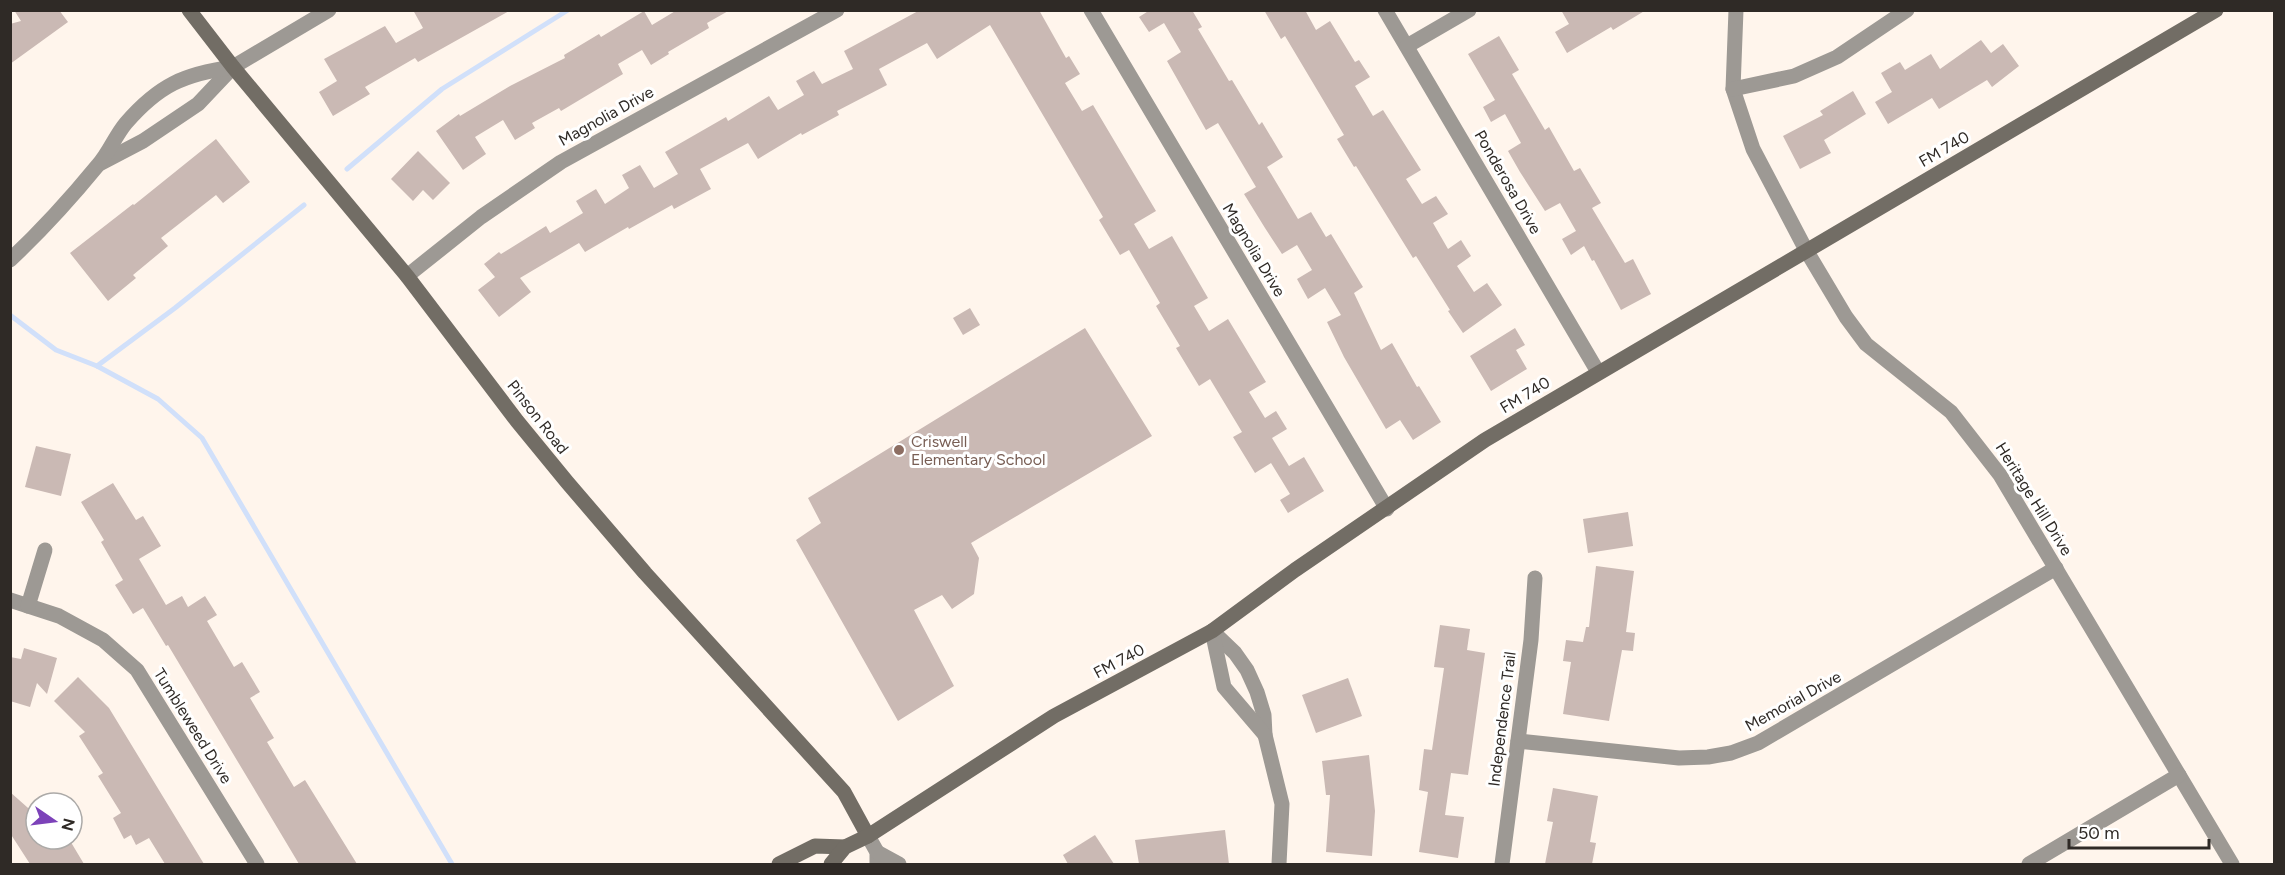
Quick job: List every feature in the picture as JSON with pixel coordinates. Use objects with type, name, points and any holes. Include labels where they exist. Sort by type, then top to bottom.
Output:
[{"type":"main road","name":"Pinson Road","points":[[189,10],[233,67],[407,276],[517,421],[567,482],[645,573],[844,792],[868,836]]},
{"type":"main road","name":"FM 740","points":[[845,848],[868,836],[1054,716],[1212,631],[1295,570],[1485,440],[2216,10]]},
{"type":"main road","points":[[779,864],[814,846],[845,848]]},
{"type":"main road","points":[[831,864],[845,848]]},
{"type":"street","points":[[100,163],[143,141],[198,104],[233,67],[329,10]]},
{"type":"street","name":"Magnolia Drive","points":[[407,276],[481,217],[561,162],[837,10]]},
{"type":"street","name":"Magnolia Drive","points":[[1091,10],[1387,509]]},
{"type":"street","name":"Ponderosa Drive","points":[[1385,10],[1598,372]]},
{"type":"street","points":[[1407,46],[1469,10]]},
{"type":"street","name":"Heritage Hill Drive","points":[[1736,10],[1733,89],[1753,149],[1806,250],[1846,317],[1866,344],[1951,412],[2000,475],[2232,864]]},
{"type":"street","points":[[1733,89],[1794,76],[1837,57],[1907,10]]},
{"type":"street","points":[[10,260],[36,236],[100,163],[126,124],[165,86],[201,72],[233,67]]},
{"type":"street","points":[[28,606],[45,550]]},
{"type":"street","name":"Memorial Drive","points":[[1518,741],[1679,758],[1731,753],[1758,743],[2056,568]]},
{"type":"street","name":"Independence Trail","points":[[1502,864],[1531,640],[1535,578]]},
{"type":"street","name":"Tumbleweed Drive","points":[[10,600],[59,616],[103,640],[136,670],[257,864]]},
{"type":"street","points":[[1212,631],[1224,687],[1265,735]]},
{"type":"street","points":[[1212,631],[1235,653],[1247,670],[1264,715],[1265,735],[1282,804],[1279,864]]},
{"type":"street","points":[[2029,864],[2178,775]]},
{"type":"street","points":[[868,836],[877,858],[899,864]]},
{"type":"building","points":[[14,10],[59,10],[68,22],[10,64],[10,24],[21,21]]},
{"type":"building","points":[[413,10],[511,10],[418,62],[415,58],[365,87],[370,94],[333,116],[319,92],[337,81],[324,59],[385,26],[396,43],[423,28]]},
{"type":"building","points":[[677,10],[730,10],[707,23],[709,28],[668,52],[669,54],[651,65],[642,50],[618,64],[623,74],[561,111],[559,108],[532,123],[535,128],[515,140],[503,120],[475,137],[486,154],[463,170],[436,131],[459,114],[460,116],[510,86],[565,58],[564,55],[599,34],[601,37],[644,11],[652,25]]},
{"type":"building","points":[[920,10],[1039,10],[1066,58],[1069,56],[1080,74],[1065,83],[1082,111],[1093,105],[1156,211],[1134,224],[1149,249],[1172,236],[1208,298],[1194,306],[1209,331],[1228,319],[1266,382],[1249,392],[1265,418],[1276,411],[1287,429],[1272,438],[1289,466],[1304,457],[1324,491],[1288,513],[1280,500],[1290,494],[1271,463],[1255,473],[1233,437],[1242,432],[1210,379],[1199,386],[1176,348],[1180,346],[1156,306],[1160,303],[1129,250],[1120,255],[1099,220],[1103,217],[990,25],[937,59],[927,43],[879,69],[887,85],[837,111],[839,115],[802,135],[801,133],[758,159],[748,143],[700,169],[711,189],[674,209],[672,205],[629,229],[628,227],[585,252],[579,243],[520,278],[531,292],[499,317],[478,290],[495,277],[484,264],[499,252],[501,254],[546,226],[550,233],[583,213],[576,201],[596,189],[605,204],[629,188],[622,175],[640,165],[654,188],[678,174],[665,152],[726,117],[728,121],[769,96],[778,110],[804,95],[796,81],[814,71],[822,84],[853,69],[844,51]]},
{"type":"building","points":[[1150,10],[1192,10],[1202,27],[1198,29],[1229,81],[1232,80],[1259,125],[1262,122],[1283,157],[1267,167],[1298,219],[1311,212],[1326,237],[1331,234],[1363,287],[1354,293],[1381,350],[1392,343],[1417,387],[1419,386],[1441,422],[1413,440],[1400,420],[1386,429],[1344,357],[1327,322],[1341,315],[1325,288],[1308,299],[1297,279],[1312,270],[1297,245],[1282,254],[1265,228],[1244,194],[1256,187],[1218,123],[1206,130],[1167,61],[1181,52],[1164,23],[1149,32],[1139,17]]},
{"type":"building","points":[[1264,10],[1305,10],[1316,30],[1330,21],[1355,62],[1359,60],[1370,77],[1355,86],[1373,116],[1383,110],[1421,170],[1406,179],[1422,204],[1436,196],[1448,214],[1433,223],[1448,249],[1461,240],[1471,256],[1457,266],[1474,292],[1487,283],[1502,305],[1463,333],[1416,256],[1413,258],[1356,166],[1354,167],[1337,139],[1344,135],[1285,36],[1281,39]]},
{"type":"building","points":[[1561,10],[1646,10],[1613,30],[1611,27],[1567,53],[1555,32],[1569,24]]},
{"type":"building","points":[[1499,36],[1519,70],[1512,74],[1545,130],[1549,127],[1574,171],[1580,168],[1601,203],[1592,208],[1625,263],[1633,259],[1651,294],[1621,310],[1584,246],[1571,255],[1562,239],[1576,231],[1560,203],[1545,211],[1520,172],[1508,151],[1521,143],[1505,114],[1491,122],[1483,107],[1495,100],[1468,54]]},
{"type":"building","points":[[1981,40],[1991,53],[2003,44],[2019,66],[1992,87],[1987,80],[1939,109],[1932,98],[1888,124],[1875,102],[1892,92],[1881,73],[1900,62],[1905,70],[1931,54],[1940,69]]},
{"type":"building","points":[[1853,91],[1866,114],[1824,140],[1831,153],[1800,169],[1783,136],[1823,115],[1820,111]]},
{"type":"building","points":[[216,139],[250,182],[223,203],[216,195],[161,238],[168,246],[133,275],[136,278],[108,301],[70,253]]},
{"type":"building","points":[[418,151],[450,183],[433,200],[423,190],[413,201],[391,179]]},
{"type":"building","points":[[970,308],[980,325],[963,335],[953,318]]},
{"type":"building","points":[[1085,328],[1152,436],[971,543],[979,558],[974,594],[952,609],[942,595],[914,610],[954,686],[898,721],[796,540],[821,523],[808,498]]},
{"type":"building","points":[[1515,328],[1525,345],[1516,350],[1527,369],[1491,391],[1470,356]]},
{"type":"building","points":[[36,446],[71,454],[61,496],[25,487]]},
{"type":"building","points":[[113,483],[136,520],[143,516],[161,546],[139,559],[166,605],[182,596],[188,607],[205,596],[217,615],[207,621],[234,667],[242,662],[260,692],[250,698],[274,738],[267,742],[294,787],[305,780],[357,864],[299,864],[168,645],[166,646],[143,608],[133,614],[115,585],[123,580],[101,542],[104,540],[81,502]]},
{"type":"building","points":[[1628,512],[1633,546],[1588,553],[1583,519]]},
{"type":"building","points":[[1596,566],[1634,571],[1626,632],[1635,633],[1633,651],[1622,650],[1609,721],[1563,714],[1571,662],[1563,661],[1566,640],[1583,642],[1586,627],[1589,627]]},
{"type":"building","points":[[1440,625],[1470,629],[1467,650],[1485,653],[1468,775],[1451,773],[1445,815],[1464,817],[1458,858],[1419,852],[1428,792],[1419,790],[1424,749],[1432,750],[1444,668],[1434,667]]},
{"type":"building","points":[[24,648],[57,658],[47,694],[37,683],[30,707],[10,701],[10,657],[21,659]]},
{"type":"building","points":[[78,677],[109,708],[204,864],[165,864],[149,838],[136,845],[131,835],[124,839],[113,818],[121,813],[98,776],[103,773],[79,736],[85,732],[54,701]]},
{"type":"building","points":[[1348,678],[1362,716],[1316,733],[1302,695]]},
{"type":"building","points":[[1369,755],[1375,811],[1372,856],[1326,852],[1330,795],[1326,795],[1322,761]]},
{"type":"building","points":[[1553,788],[1598,796],[1590,842],[1596,843],[1592,864],[1545,864],[1553,822],[1547,821]]},
{"type":"building","points":[[10,792],[24,804],[24,851],[76,851],[84,864],[30,864],[10,833]]},
{"type":"building","points":[[1225,830],[1229,864],[1139,864],[1135,840]]},
{"type":"building","points":[[1095,835],[1114,864],[1068,864],[1063,855]]},
{"type":"waterway","points":[[347,169],[442,89],[568,10]]},
{"type":"waterway","points":[[97,366],[175,308],[304,205]]},
{"type":"waterway","points":[[10,315],[56,350],[97,366],[158,399],[202,438],[452,864]]},
{"type":"place","name":"Criswell Elementary School","points":[[899,450]]}]
